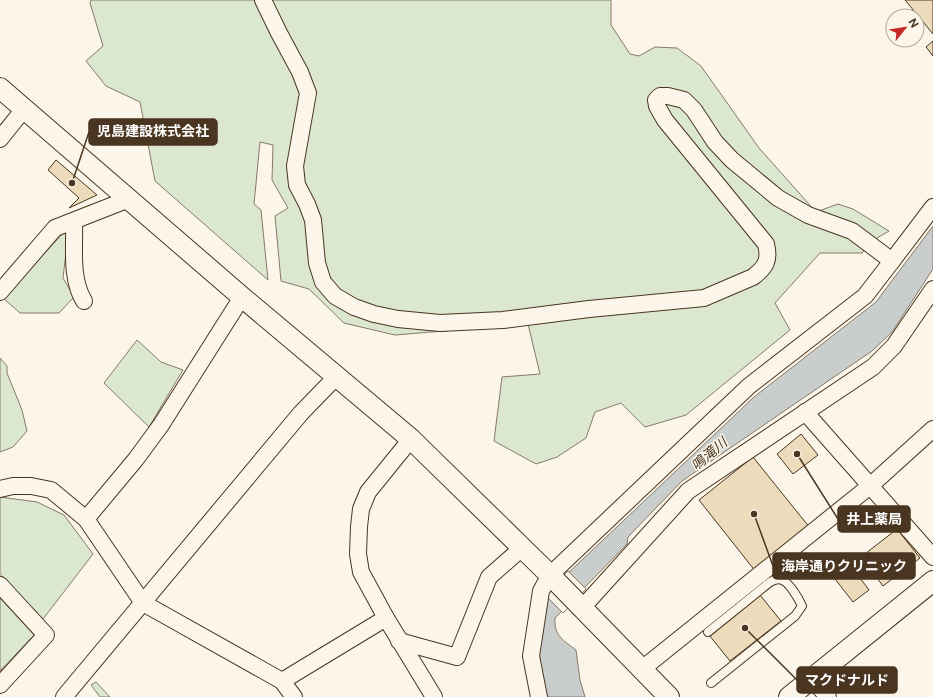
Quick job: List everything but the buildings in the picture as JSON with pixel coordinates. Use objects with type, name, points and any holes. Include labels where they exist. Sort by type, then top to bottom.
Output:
[{"type":"street","points":[[263,0],[300,72],[308,93],[295,166],[297,185],[313,220],[317,263],[323,282],[335,296],[354,307],[380,315],[440,323],[503,320],[589,309],[704,298],[753,277],[760,272],[766,264],[768,253],[766,244],[665,120],[657,106],[656,100],[660,96],[668,96],[684,100],[694,110],[715,142],[732,160],[778,198],[808,215],[852,231],[892,261]]},
{"type":"street","points":[[0,88],[242,297],[411,439],[553,578],[669,697]]},
{"type":"street","points":[[0,139],[24,109]]},
{"type":"street","points":[[0,292],[56,228],[129,199]]},
{"type":"street","points":[[539,697],[531,656],[541,591],[749,386],[865,296],[933,207]]},
{"type":"street","points":[[74,221],[75,278],[79,293],[84,301]]},
{"type":"street","points":[[579,605],[688,491],[873,367],[894,346],[933,289]]},
{"type":"street","points":[[86,519],[136,459],[161,425],[242,297]]},
{"type":"street","points":[[64,697],[301,413],[336,377]]},
{"type":"street","points":[[805,412],[933,557]]},
{"type":"street","points":[[642,669],[870,486],[933,430]]},
{"type":"street","points":[[411,439],[368,492],[361,509],[358,554],[361,572],[399,641],[434,697]]},
{"type":"street","points":[[0,488],[31,486],[51,490],[86,519],[143,603],[282,682],[294,697]]},
{"type":"street","points":[[399,641],[457,657],[489,577],[522,548]]},
{"type":"street","points":[[789,697],[933,581]]},
{"type":"street","points":[[0,586],[46,635],[0,685]]},
{"type":"street","points":[[282,682],[386,618]]},
{"type":"street","points":[[812,679],[828,697]]},
{"type":"lane","points":[[708,632],[770,582],[776,579],[782,579],[786,582],[799,599],[802,606],[795,616],[711,683]]},
{"type":"green space","points":[[91,0],[611,0],[611,25],[630,54],[639,56],[655,47],[677,48],[701,66],[759,148],[816,212],[838,204],[853,209],[889,231],[877,238],[862,253],[820,253],[775,303],[790,330],[686,415],[645,427],[621,403],[595,412],[586,438],[557,457],[536,464],[494,441],[502,377],[540,374],[528,324],[395,335],[344,323],[309,289],[281,281],[275,216],[288,208],[272,180],[273,145],[260,142],[254,204],[261,210],[268,280],[155,181],[140,102],[106,86],[86,61],[103,46],[90,3]]},
{"type":"green space","points":[[69,227],[63,278],[74,297],[59,313],[20,313],[3,298]]},
{"type":"green space","points":[[137,340],[161,362],[183,370],[149,427],[104,383]]},
{"type":"green space","points":[[0,358],[7,366],[7,373],[22,410],[27,431],[13,447],[0,452]]},
{"type":"green space","points":[[0,497],[37,502],[64,515],[93,554],[43,619],[0,574]]},
{"type":"green space","points":[[0,598],[34,635],[0,671]]},
{"type":"green space","points":[[96,682],[110,697],[100,697],[91,685]]},
{"type":"water","name":"鳴滝川","points":[[933,226],[933,269],[892,332],[872,351],[682,481],[628,537],[627,544],[555,618],[556,629],[560,637],[576,650],[580,680],[585,697],[545,697],[537,660],[545,595],[754,397],[876,302]]},
{"type":"pier","points":[[568,571],[586,589],[563,613],[544,594]]},
{"type":"place","name":"児島建設株式会社","points":[[72,183]]},
{"type":"place","name":"井上薬局","points":[[797,454]]},
{"type":"place","name":"海岸通りクリニック","points":[[754,514]]},
{"type":"place","name":"マクドナルド","points":[[745,628]]}]
